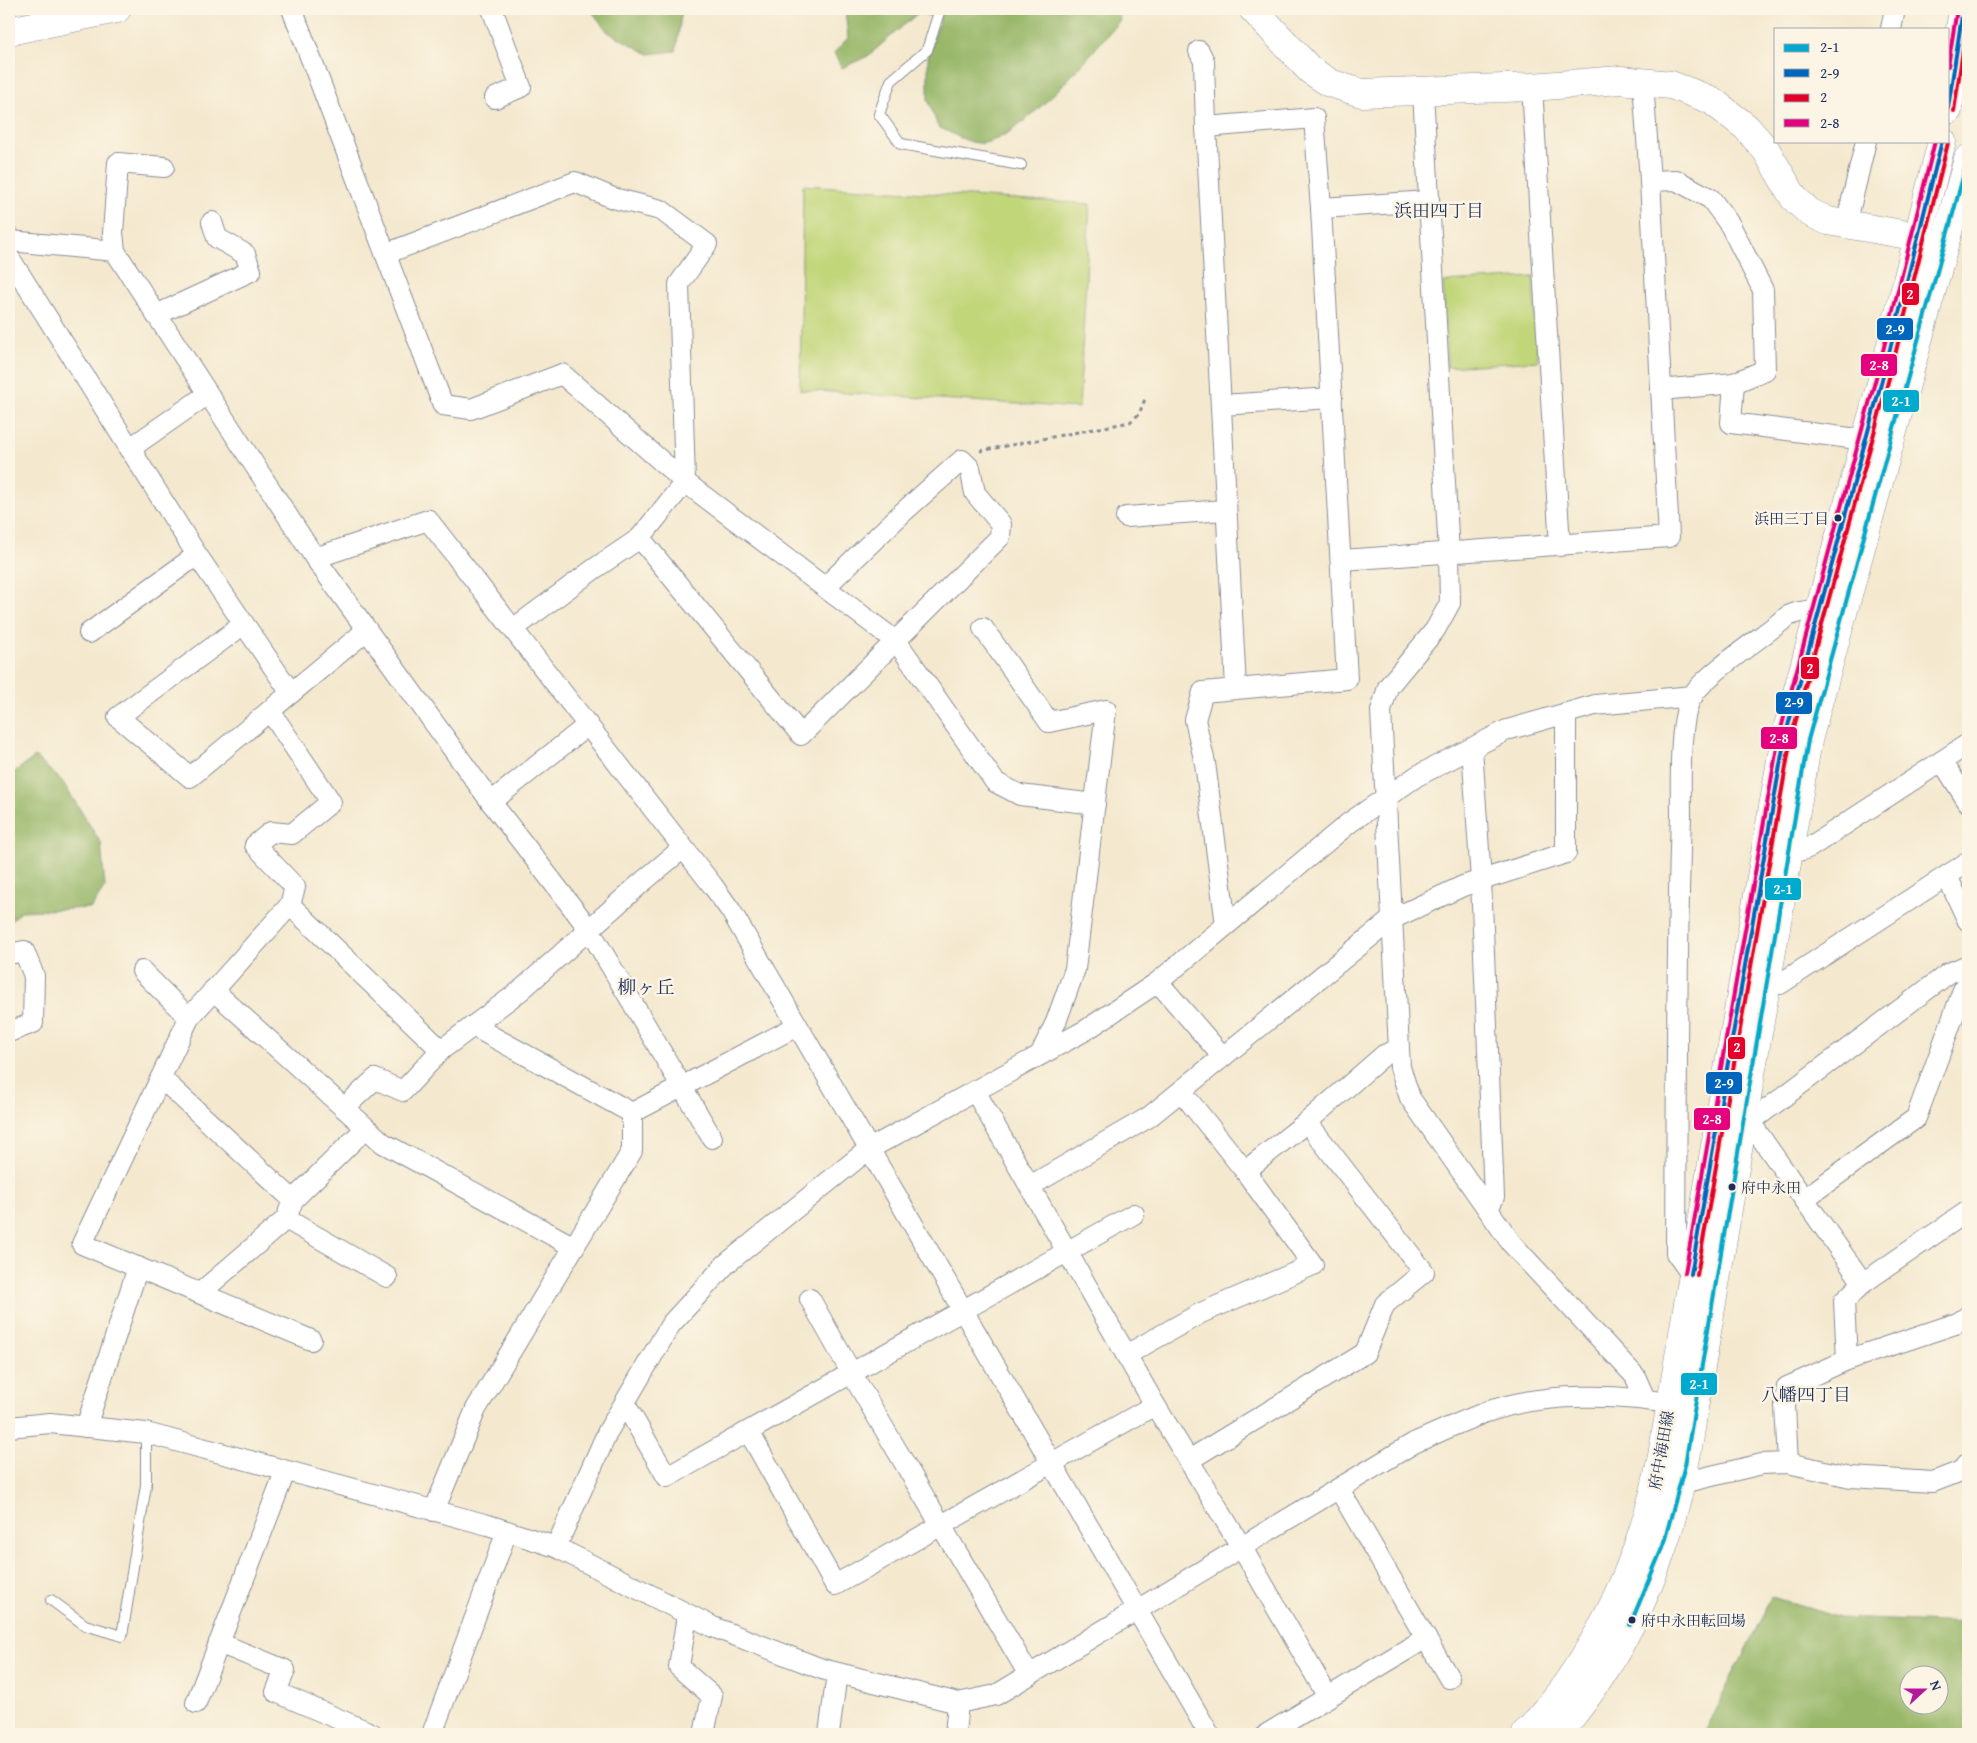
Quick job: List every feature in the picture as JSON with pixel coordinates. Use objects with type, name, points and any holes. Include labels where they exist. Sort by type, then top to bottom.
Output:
[{"type":"main road","points":[[9,31],[117,9]]},
{"type":"main road","points":[[1253,9],[1310,70],[1330,84],[1361,94],[1532,87],[1620,80],[1671,85],[1711,100],[1746,127],[1766,150],[1794,198],[1809,212],[1828,221],[1919,237]]},
{"type":"main road","points":[[1950,97],[1963,9]]},
{"type":"main road","name":"府中海田線","points":[[1755,981],[1789,851],[1831,613],[1866,440],[1932,189],[1942,142]]},
{"type":"main road","name":"府中海田線","points":[[1557,1734],[1591,1690],[1630,1625],[1660,1556],[1682,1483],[1669,1403],[1738,1120],[1785,737],[1831,613],[1963,196],[1968,159]]},
{"type":"main road","name":"府中海田線","points":[[1526,1734],[1553,1702],[1582,1662],[1607,1620],[1628,1575],[1651,1504],[1691,1274],[1738,1120]]},
{"type":"street","points":[[292,9],[443,405],[471,410],[562,374],[685,482],[897,642],[995,782],[1020,795],[1094,804]]},
{"type":"street","points":[[492,9],[521,87],[495,98]]},
{"type":"street","points":[[1891,28],[1895,9]]},
{"type":"street","points":[[1199,51],[1204,62],[1225,510],[1236,688]]},
{"type":"street","points":[[1342,560],[1449,554],[1669,537],[1643,82]]},
{"type":"street","points":[[1532,87],[1560,546]]},
{"type":"street","points":[[1423,92],[1449,554],[1450,603],[1435,630],[1388,687],[1381,711],[1400,1066],[1410,1098],[1512,1244],[1635,1376],[1669,1403]]},
{"type":"street","points":[[1206,126],[1314,118],[1322,208],[1347,679],[1203,692],[1194,720],[1205,763],[1226,925]]},
{"type":"street","points":[[1846,225],[1866,142]]},
{"type":"street","points":[[164,167],[118,163],[112,233],[115,251],[315,558],[491,802],[589,929],[712,1138]]},
{"type":"street","points":[[1650,181],[1676,180],[1711,199],[1730,225],[1763,290],[1765,370],[1734,383],[1661,390]]},
{"type":"street","points":[[385,254],[575,182],[613,198],[661,210],[707,244],[679,284],[685,482],[640,538],[594,569],[513,629]]},
{"type":"street","points":[[1932,189],[1963,196]]},
{"type":"street","points":[[1322,208],[1429,201]]},
{"type":"street","points":[[156,314],[251,271],[245,254],[217,238],[212,222]]},
{"type":"street","points":[[9,245],[115,251]]},
{"type":"street","points":[[9,245],[129,449],[197,555],[291,693]]},
{"type":"street","points":[[1734,383],[1731,423],[1866,440]]},
{"type":"street","points":[[129,449],[208,394]]},
{"type":"street","points":[[1221,405],[1332,398]]},
{"type":"street","points":[[640,538],[801,735],[897,642],[1000,537],[1002,524],[975,493],[970,468],[962,460],[901,514],[825,587]]},
{"type":"street","points":[[1126,517],[1225,510]]},
{"type":"street","points":[[315,558],[428,520],[683,848],[730,911],[1209,1734]]},
{"type":"street","points":[[89,633],[197,555]]},
{"type":"street","points":[[1691,1274],[1676,1254],[1680,832],[1683,737],[1687,709],[1693,696],[1714,675],[1788,616],[1800,610],[1831,613]]},
{"type":"street","points":[[244,624],[118,717],[190,777],[367,630]]},
{"type":"street","points":[[983,628],[1049,722],[1106,710],[1075,969],[1056,1022],[1040,1055]]},
{"type":"street","points":[[556,1547],[608,1432],[670,1324],[726,1264],[869,1149],[1086,1030],[1158,982],[1349,823],[1417,776],[1507,730],[1595,705],[1693,696]]},
{"type":"street","points":[[270,711],[332,802],[292,834],[271,832],[255,844],[295,888],[290,905],[189,1018],[82,1244],[312,1340]]},
{"type":"street","points":[[1030,1186],[1149,1117],[1392,919],[1463,886],[1566,853],[1566,713]]},
{"type":"street","points":[[491,802],[588,725]]},
{"type":"street","points":[[1789,851],[1803,850],[1810,847],[1968,744]]},
{"type":"street","points":[[1472,748],[1481,880],[1494,1197],[1488,1209]]},
{"type":"street","points":[[1942,761],[1968,802]]},
{"type":"street","points":[[344,1108],[375,1079],[403,1092],[441,1050],[520,991],[683,848]]},
{"type":"street","points":[[1755,981],[1780,984],[1968,862]]},
{"type":"street","points":[[1947,876],[1968,921]]},
{"type":"street","points":[[290,905],[441,1050]]},
{"type":"street","points":[[9,954],[24,951],[34,976],[34,1023],[9,1032]]},
{"type":"street","points":[[1863,1283],[1804,1199],[1738,1120],[1949,973],[1968,966]]},
{"type":"street","points":[[142,971],[189,1018]]},
{"type":"street","points":[[1158,982],[1223,1057]]},
{"type":"street","points":[[1804,1199],[1916,1118],[1963,990],[1968,983]]},
{"type":"street","points":[[213,990],[383,1143],[574,1247]]},
{"type":"street","points":[[473,1026],[632,1112]]},
{"type":"street","points":[[632,1112],[684,1088],[797,1026]]},
{"type":"street","points":[[1244,1171],[1307,1122],[1384,1055],[1399,1049]]},
{"type":"street","points":[[160,1078],[293,1200]]},
{"type":"street","points":[[975,1091],[1155,1405],[1242,1548],[1328,1697]]},
{"type":"street","points":[[1126,1355],[1201,1313],[1313,1265],[1244,1171],[1181,1091]]},
{"type":"street","points":[[434,1511],[476,1409],[632,1151],[632,1112]]},
{"type":"street","points":[[1189,1460],[1365,1354],[1386,1304],[1424,1272],[1307,1122]]},
{"type":"street","points":[[200,1293],[286,1219],[293,1200],[366,1128]]},
{"type":"street","points":[[1846,1360],[1844,1300],[1863,1283],[1968,1210]]},
{"type":"street","points":[[624,1404],[667,1477],[964,1312],[1134,1214]]},
{"type":"street","points":[[286,1219],[387,1277]]},
{"type":"street","points":[[86,1427],[138,1267]]},
{"type":"street","points":[[810,1299],[1029,1675]]},
{"type":"street","points":[[1788,1463],[1784,1406],[1787,1387],[1846,1360],[1968,1321]]},
{"type":"street","points":[[9,1427],[50,1422],[146,1433],[507,1531],[556,1547],[712,1627],[837,1673],[958,1703],[996,1695],[1414,1443],[1486,1412],[1539,1400],[1609,1396],[1669,1403]]},
{"type":"street","points":[[749,1432],[835,1585],[940,1524],[1155,1405]]},
{"type":"street","points":[[1682,1483],[1762,1464],[1788,1463],[1851,1477],[1933,1482],[1961,1471],[1968,1463]]},
{"type":"street","points":[[196,1703],[285,1472]]},
{"type":"street","points":[[1338,1489],[1449,1678]]},
{"type":"street","points":[[432,1734],[507,1531]]},
{"type":"street","points":[[687,1615],[679,1667],[712,1696],[704,1734]]},
{"type":"street","points":[[1267,1734],[1426,1638]]},
{"type":"street","points":[[219,1643],[285,1670],[276,1692],[373,1734]]},
{"type":"street","points":[[829,1734],[837,1673]]},
{"type":"street","points":[[955,1734],[958,1703]]},
{"type":"lane","points":[[940,9],[927,50],[891,81],[879,114],[901,144],[1021,165]]},
{"type":"lane","points":[[51,1600],[86,1625],[122,1636],[146,1485],[146,1433]]},
{"type":"path","points":[[962,460],[970,453],[1130,422],[1139,414],[1145,399]]},
{"type":"green space","points":[[590,9],[682,9],[676,51],[649,54],[608,32]]},
{"type":"green space","points":[[845,9],[1118,9],[1120,20],[1074,73],[1033,113],[1013,130],[994,140],[978,143],[963,139],[938,127],[928,100],[928,57],[940,18],[918,13],[868,56],[842,68],[834,53],[848,38]]},
{"type":"green space","points":[[803,185],[1090,204],[1079,408],[800,390]]},
{"type":"green space","points":[[1533,277],[1538,361],[1447,367],[1443,282]]},
{"type":"green space","points":[[35,757],[62,781],[101,843],[105,887],[91,908],[21,911],[9,923],[9,776]]},
{"type":"green space","points":[[1772,1597],[1840,1618],[1968,1623],[1968,1734],[1703,1734]]},
{"type":"transit line","name":"2-8","points":[[1950,53],[1957,9]]},
{"type":"transit line","name":"2-9","points":[[1950,95],[1963,9]]},
{"type":"transit line","name":"2","points":[[1954,111],[1968,16]]},
{"type":"transit line","name":"2-8","points":[[1685,1273],[1779,736],[1880,363],[1935,142]]},
{"type":"transit line","name":"2-9","points":[[1691,1274],[1785,737],[1886,365],[1942,142]]},
{"type":"transit line","name":"2","points":[[1697,1275],[1791,738],[1892,367],[1948,143]]},
{"type":"transit line","name":"2-1","points":[[1630,1625],[1663,1546],[1685,1465],[1808,740],[1968,159]]},
{"type":"place","name":"浜田三丁目","points":[[1838,518]]},
{"type":"place","name":"府中永田","points":[[1732,1187]]},
{"type":"place","name":"府中永田転回場","points":[[1632,1620]]},
{"type":"district","name":"浜田四丁目","points":[[1439,210]]},
{"type":"district","name":"柳ヶ丘","points":[[646,987]]},
{"type":"district","name":"八幡四丁目","points":[[1806,1394]]}]
